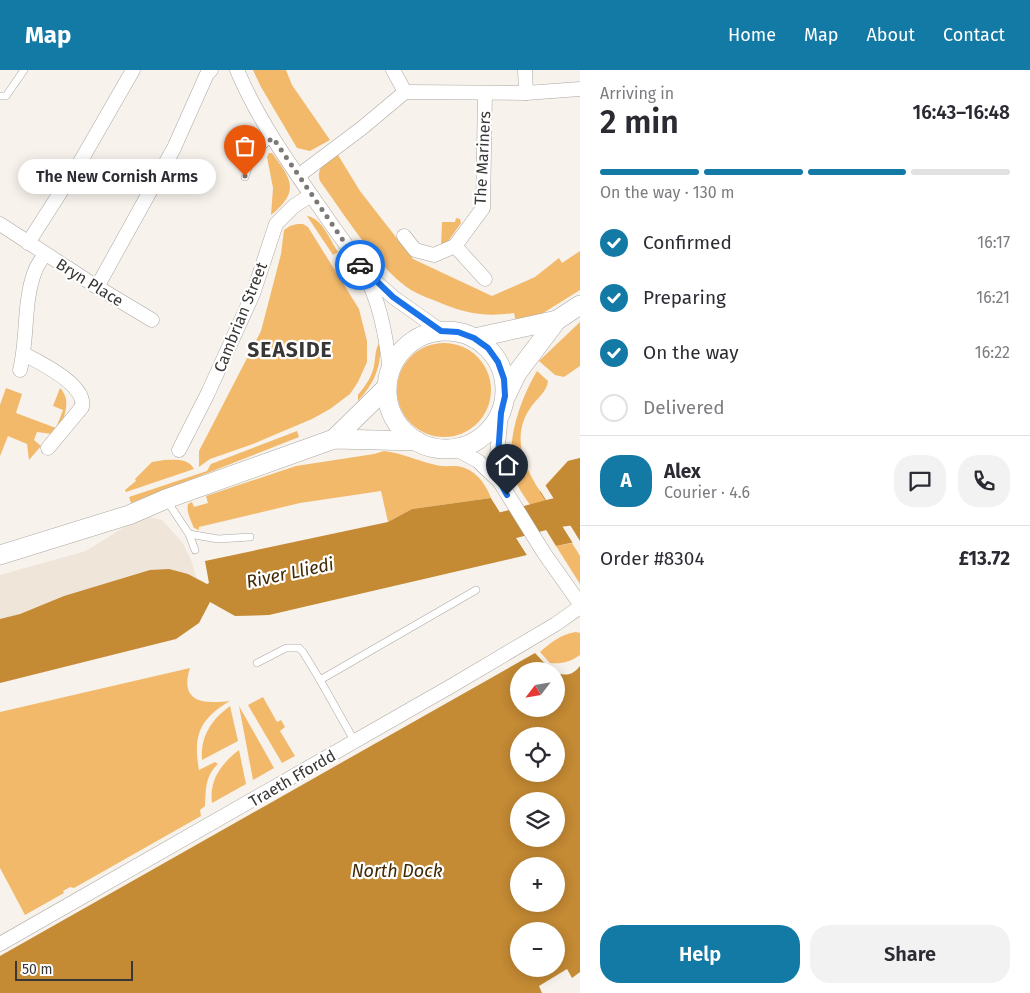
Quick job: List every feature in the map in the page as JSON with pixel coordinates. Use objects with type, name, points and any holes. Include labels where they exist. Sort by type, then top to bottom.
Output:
[{"type":"main road","points":[[389,379],[389,403],[395,419],[405,432],[417,441],[432,447],[454,448],[464,446],[478,440],[492,428],[518,372],[557,320],[580,305]]},
{"type":"main road","points":[[474,338],[557,320]]},
{"type":"main road","points":[[334,439],[389,379],[398,356],[409,344],[424,335],[441,331],[458,332],[474,338],[488,348],[498,362],[504,379],[503,405]]},
{"type":"main road","points":[[0,556],[129,515],[166,499],[334,439],[417,441]]},
{"type":"street","points":[[28,243],[83,157],[133,70]]},
{"type":"street","points":[[97,287],[174,148],[207,74],[211,70]]},
{"type":"street","points":[[237,70],[273,138],[363,270],[374,295],[385,329],[389,379]]},
{"type":"street","points":[[298,176],[362,128],[405,92],[393,70]]},
{"type":"street","points":[[525,70],[526,93]]},
{"type":"street","name":"The Mariners","points":[[405,92],[526,93],[580,89]]},
{"type":"street","name":"The Mariners","points":[[455,246],[483,208],[485,93]]},
{"type":"street","name":"Cambrian Street","points":[[179,450],[253,294],[276,224],[294,206],[311,194]]},
{"type":"street","name":"Bryn Place","points":[[0,224],[152,320]]},
{"type":"street","points":[[404,236],[415,250],[434,255],[455,246],[485,279]]},
{"type":"street","points":[[20,370],[24,354],[28,301],[35,270],[45,254]]},
{"type":"street","points":[[363,270],[393,297],[441,331]]},
{"type":"street","points":[[24,354],[68,381],[82,396],[84,402],[82,407],[48,448]]},
{"type":"street","name":"Traeth Ffordd","points":[[500,482],[498,456],[503,405]]},
{"type":"street","name":"Traeth Ffordd","points":[[0,944],[355,742],[556,624],[580,606],[544,553],[500,482],[478,461],[454,448]]},
{"type":"lane","points":[[0,96],[6,96],[24,70]]},
{"type":"lane","points":[[245,176],[253,155],[262,145],[273,138]]},
{"type":"lane","points":[[166,499],[189,534],[196,550]]},
{"type":"lane","points":[[189,534],[218,539],[250,537]]},
{"type":"lane","points":[[320,680],[476,590]]},
{"type":"lane","points":[[257,663],[286,648],[299,648],[320,680],[355,742]]},
{"type":"shaded area","points":[[253,70],[286,70],[292,85],[330,140],[310,151],[297,148]]},
{"type":"shaded area","points":[[269,153],[272,153],[284,170],[290,185],[290,192],[286,199],[271,215],[273,188],[267,157]]},
{"type":"shaded area","points":[[338,155],[360,191],[413,259],[492,296],[535,277],[559,258],[562,263],[580,251],[580,290],[540,315],[516,323],[514,313],[486,315],[469,312],[411,290],[386,269],[374,255],[320,181],[319,172],[323,165]]},
{"type":"shaded area","points":[[307,216],[321,225],[338,252],[333,255]]},
{"type":"shaded area","points":[[456,218],[460,219],[461,223],[447,243],[441,247],[442,222],[455,222]]},
{"type":"shaded area","points":[[297,224],[303,224],[308,227],[359,309],[367,341],[367,362],[350,394],[330,409],[312,419],[253,444],[210,459],[199,467],[199,451],[261,331],[281,254],[284,230]]},
{"type":"shaded area","points":[[580,322],[580,366],[564,377],[555,375],[539,361]]},
{"type":"shaded area","points":[[380,342],[380,359],[376,374],[358,401],[358,395],[372,374]]},
{"type":"shaded area","points":[[444,343],[462,347],[477,357],[487,372],[491,390],[487,408],[477,423],[462,433],[444,437],[426,433],[411,423],[401,408],[397,390],[401,372],[411,357],[426,347]]},
{"type":"shaded area","points":[[537,371],[548,381],[544,392],[531,407],[525,418],[521,439],[524,460],[540,491],[568,461],[580,458],[551,508],[535,512],[516,482],[511,451],[520,409]]},
{"type":"shaded area","points":[[6,388],[22,394],[16,413],[56,428],[63,410],[53,406],[60,388],[66,398],[65,414],[60,430],[52,434],[37,432],[34,440],[41,446],[29,460],[27,444],[8,436],[0,456],[0,405]]},
{"type":"shaded area","points":[[297,431],[299,437],[131,503],[129,497],[207,471],[211,464]]},
{"type":"shaded area","points":[[384,451],[435,465],[462,467],[482,481],[491,498],[412,509],[388,522],[381,491],[300,503],[199,527],[199,530],[194,528],[189,516],[188,504],[192,502],[194,507],[208,503],[206,496],[296,466]]},
{"type":"shaded area","points":[[164,460],[185,461],[194,469],[126,492],[125,490],[136,481],[135,479],[152,462]]},
{"type":"shaded area","points":[[149,517],[162,520],[182,542],[191,560],[197,579],[188,574],[64,596],[20,614],[0,619],[0,575],[86,551],[134,521]]},
{"type":"shaded area","points":[[572,543],[580,556],[580,584],[556,546]]},
{"type":"shaded area","points":[[576,632],[580,633],[580,655],[566,662],[549,662],[540,652],[557,639]]},
{"type":"shaded area","points":[[190,668],[187,680],[191,695],[203,701],[230,701],[211,715],[205,722],[198,738],[197,758],[199,770],[215,762],[218,764],[208,778],[205,806],[200,810],[201,816],[74,888],[70,887],[63,891],[64,893],[25,915],[0,868],[0,712]]},
{"type":"shaded area","points":[[263,697],[277,722],[281,720],[285,727],[280,731],[295,756],[282,763],[248,705]]},
{"type":"shaded area","points":[[230,706],[238,741],[202,760],[203,744],[208,730],[217,717]]},
{"type":"shaded area","points":[[239,706],[274,768],[253,780]]},
{"type":"shaded area","points":[[239,750],[246,784],[212,803],[214,780],[227,761]]},
{"type":"water","points":[[580,458],[580,541],[556,546],[535,512],[550,508],[540,492],[568,461]]},
{"type":"water","points":[[491,498],[527,555],[269,615],[235,616],[210,602],[199,623],[176,639],[0,683],[0,619],[20,614],[64,596],[150,570],[169,569],[188,574],[207,584],[209,583],[205,561],[388,522],[412,509]]},
{"type":"water","name":"North Dock","points":[[535,653],[544,662],[519,662]]},
{"type":"water","name":"North Dock","points":[[580,666],[580,972],[572,978],[567,969],[565,970],[565,922],[510,922],[510,977],[554,977],[539,986],[542,993],[0,993],[0,956],[510,667],[510,718],[565,718],[565,674],[570,674]]},
{"type":"pier","points":[[544,483],[580,541],[580,544],[574,545],[539,489]]},
{"type":"pier","points":[[491,498],[493,498],[530,554],[527,555]]},
{"type":"waterway","name":"River Lliedi","points":[[471,535],[554,513],[580,510]]},
{"type":"way so far","points":[[245,176],[253,155],[262,145],[273,138],[360,265]]},
{"type":"place","name":"The New Cornish Arms","points":[[245,176]]},
{"type":"district","name":"SEASIDE","points":[[290,350]]},
{"type":"route","points":[[360,265],[363,270],[393,297],[441,331],[458,332],[474,338],[488,348],[498,362],[504,379],[505,396],[501,413],[498,456],[500,482],[507,495]]}]
